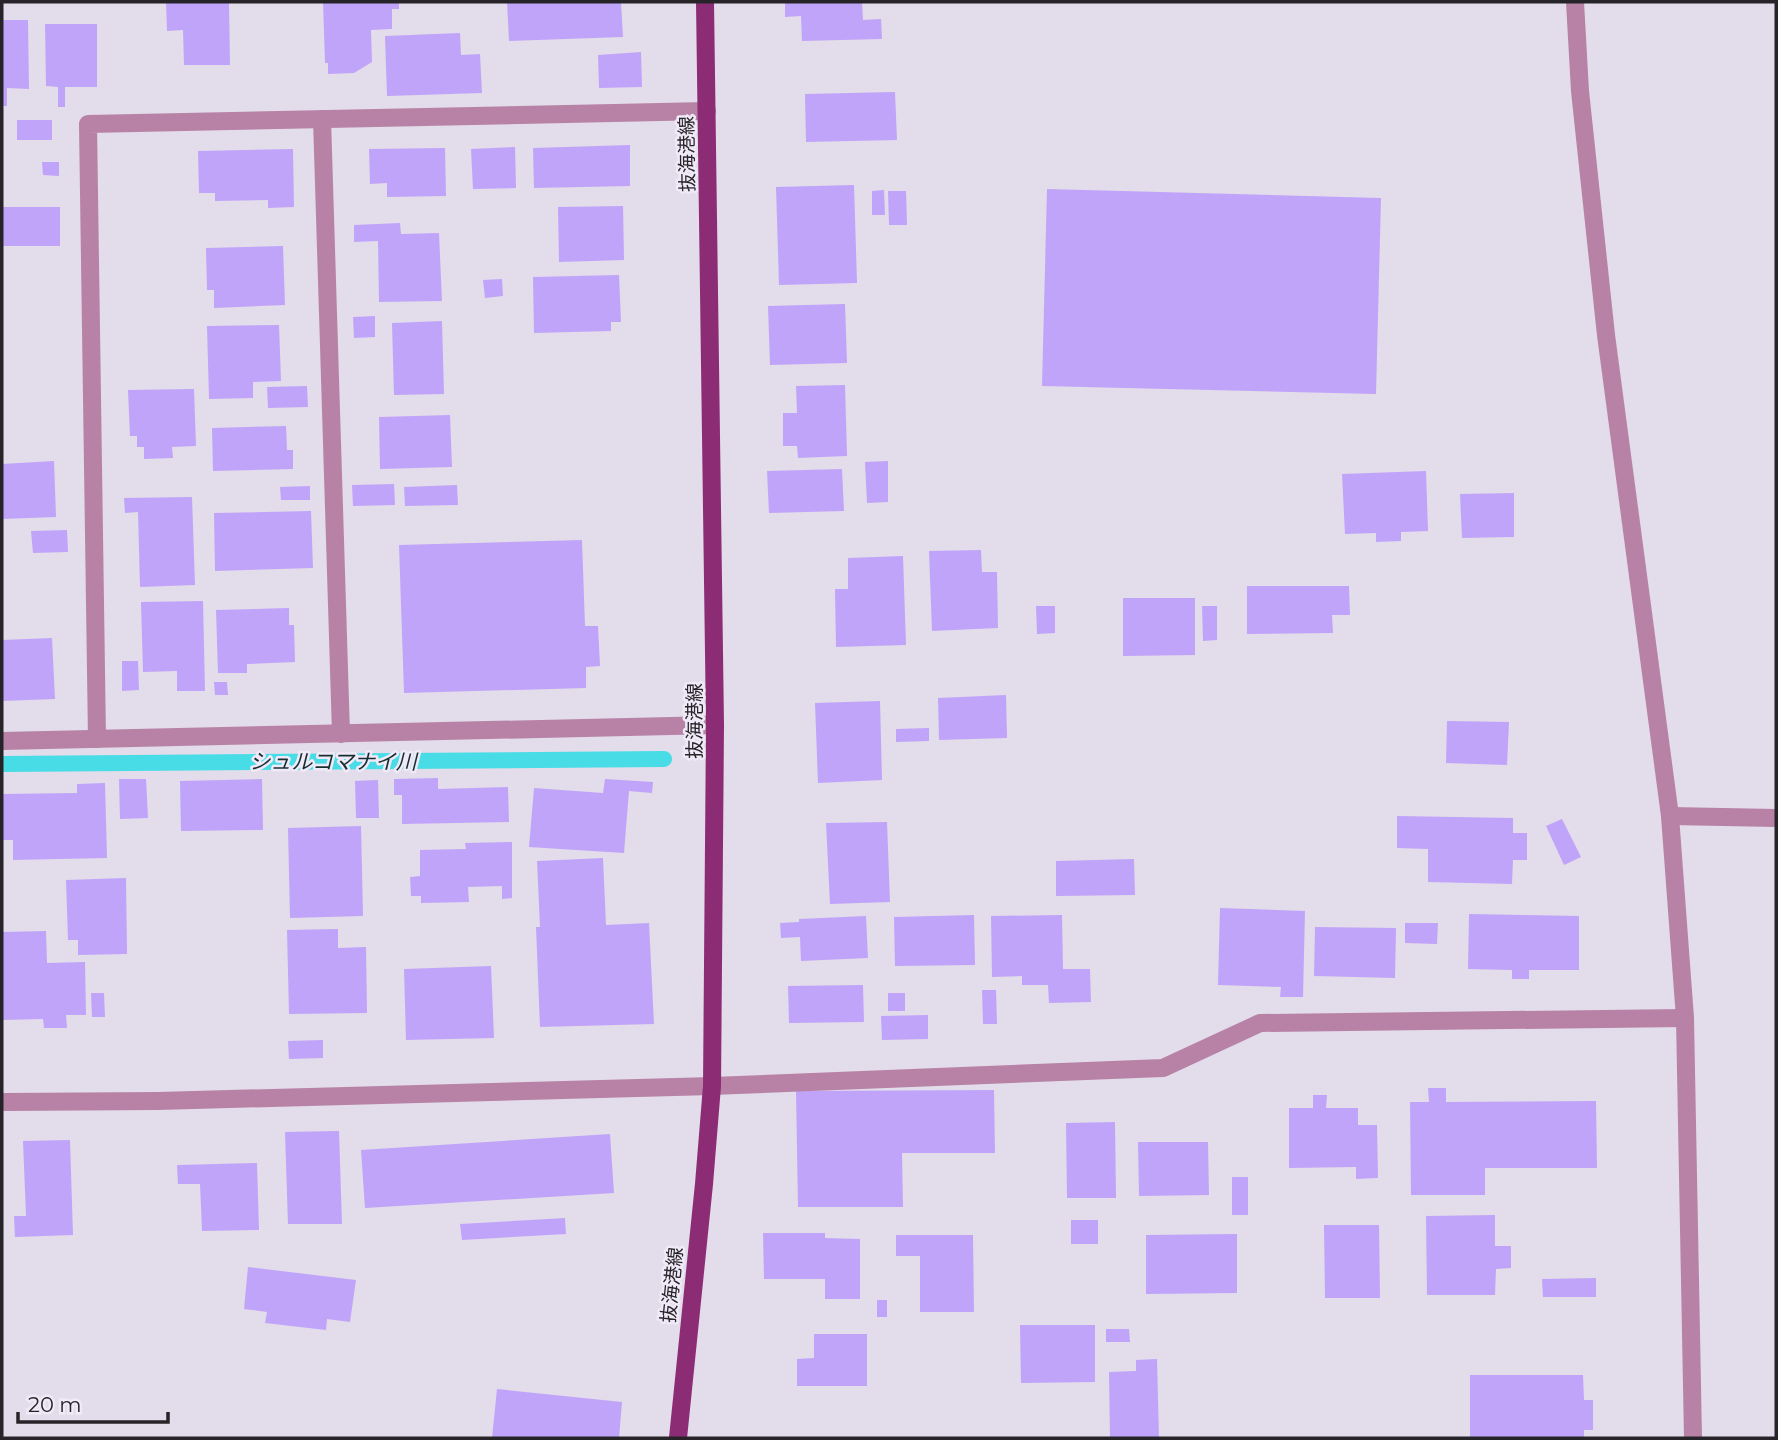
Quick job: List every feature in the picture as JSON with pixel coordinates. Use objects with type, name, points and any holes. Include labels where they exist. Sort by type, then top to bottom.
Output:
[{"type":"main road","name":"抜海港線","points":[[678,1438],[712,1086],[715,725],[705,2]]},
{"type":"street","points":[[1575,2],[1580,92],[1604,321],[1670,816],[1685,1018],[1693,1438]]},
{"type":"street","points":[[97,739],[88,124],[707,111]]},
{"type":"street","points":[[321,119],[341,734]]},
{"type":"street","points":[[2,741],[715,725]]},
{"type":"street","points":[[1670,816],[1776,818]]},
{"type":"street","points":[[2,1102],[158,1101],[712,1086],[1163,1068],[1260,1023],[1685,1018]]},
{"type":"building","points":[[166,2],[229,2],[230,65],[184,65],[183,30],[167,31]]},
{"type":"building","points":[[323,2],[399,2],[399,9],[392,9],[392,29],[371,30],[372,62],[354,73],[328,74],[328,63],[325,63]]},
{"type":"building","points":[[507,2],[621,2],[623,37],[509,41]]},
{"type":"building","points":[[785,2],[862,2],[863,20],[881,19],[882,39],[802,41],[801,16],[785,17]]},
{"type":"building","points":[[2,20],[28,20],[29,89],[7,88],[7,106],[2,106]]},
{"type":"building","points":[[45,24],[97,24],[97,87],[65,87],[65,107],[58,107],[58,87],[46,86]]},
{"type":"building","points":[[460,33],[461,55],[480,54],[482,93],[387,96],[385,36]]},
{"type":"building","points":[[641,52],[642,87],[599,88],[598,55]]},
{"type":"building","points":[[895,92],[897,140],[806,142],[805,94]]},
{"type":"building","points":[[17,120],[52,120],[52,140],[17,140]]},
{"type":"building","points":[[630,145],[630,186],[534,188],[533,148]]},
{"type":"building","points":[[515,147],[516,188],[473,189],[471,149]]},
{"type":"building","points":[[445,148],[446,196],[387,197],[387,183],[370,184],[369,149]]},
{"type":"building","points":[[293,149],[294,207],[268,208],[268,200],[215,201],[215,193],[199,193],[198,151]]},
{"type":"building","points":[[42,162],[59,162],[59,176],[43,175]]},
{"type":"building","points":[[854,185],[857,283],[779,285],[776,187]]},
{"type":"building","points":[[1047,189],[1381,198],[1376,394],[1042,386]]},
{"type":"building","points":[[884,190],[885,215],[872,215],[872,191]]},
{"type":"building","points":[[888,191],[906,191],[907,225],[889,225]]},
{"type":"building","points":[[623,206],[624,260],[559,262],[558,207]]},
{"type":"building","points":[[2,207],[60,207],[60,246],[2,246]]},
{"type":"building","points":[[400,223],[401,234],[439,233],[442,301],[379,302],[378,241],[354,242],[354,225]]},
{"type":"building","points":[[283,246],[285,305],[214,308],[214,290],[207,290],[206,248]]},
{"type":"building","points":[[619,275],[621,322],[611,322],[611,331],[534,333],[533,277]]},
{"type":"building","points":[[502,279],[503,296],[485,298],[483,280]]},
{"type":"building","points":[[845,304],[847,363],[770,365],[768,306]]},
{"type":"building","points":[[375,316],[375,337],[354,338],[353,317]]},
{"type":"building","points":[[442,321],[444,394],[394,395],[392,323]]},
{"type":"building","points":[[279,325],[281,381],[253,382],[253,398],[209,399],[207,326]]},
{"type":"building","points":[[845,385],[847,456],[798,458],[797,446],[783,446],[783,413],[797,413],[796,386]]},
{"type":"building","points":[[307,386],[308,407],[268,408],[267,387]]},
{"type":"building","points":[[194,389],[196,446],[172,447],[173,458],[144,459],[144,447],[137,447],[137,436],[130,436],[128,390]]},
{"type":"building","points":[[450,415],[452,467],[380,469],[379,417]]},
{"type":"building","points":[[286,426],[287,450],[293,450],[293,469],[213,471],[212,428]]},
{"type":"building","points":[[54,461],[56,517],[2,519],[2,464]]},
{"type":"building","points":[[888,461],[888,502],[867,503],[865,462]]},
{"type":"building","points":[[842,469],[844,511],[769,513],[767,471]]},
{"type":"building","points":[[1426,471],[1428,531],[1401,532],[1401,541],[1376,542],[1376,533],[1345,534],[1342,474]]},
{"type":"building","points":[[394,484],[395,505],[353,506],[352,485]]},
{"type":"building","points":[[457,485],[458,505],[405,506],[404,487]]},
{"type":"building","points":[[310,486],[310,500],[281,500],[280,487]]},
{"type":"building","points":[[1514,493],[1514,537],[1462,538],[1460,494]]},
{"type":"building","points":[[192,497],[195,585],[140,587],[138,512],[125,513],[124,498]]},
{"type":"building","points":[[311,511],[313,568],[215,571],[214,513]]},
{"type":"building","points":[[67,530],[68,552],[33,553],[31,531]]},
{"type":"building","points":[[582,540],[585,626],[598,626],[600,666],[586,667],[586,688],[404,693],[399,545]]},
{"type":"building","points":[[981,550],[982,572],[997,572],[998,628],[932,631],[929,551]]},
{"type":"building","points":[[903,556],[906,645],[836,647],[835,589],[848,589],[848,558]]},
{"type":"building","points":[[1247,586],[1349,586],[1350,615],[1332,615],[1333,633],[1247,634]]},
{"type":"building","points":[[1123,598],[1195,598],[1195,655],[1123,656]]},
{"type":"building","points":[[203,601],[205,691],[177,691],[177,671],[143,672],[141,602]]},
{"type":"building","points":[[1036,606],[1055,606],[1055,633],[1037,634]]},
{"type":"building","points":[[1202,606],[1217,606],[1217,640],[1203,641]]},
{"type":"building","points":[[289,608],[289,625],[294,625],[295,662],[247,664],[247,673],[218,673],[216,610]]},
{"type":"building","points":[[52,638],[55,699],[2,701],[2,640]]},
{"type":"building","points":[[122,661],[138,661],[139,690],[122,691]]},
{"type":"building","points":[[214,682],[227,682],[228,695],[215,695]]},
{"type":"building","points":[[1006,695],[1007,738],[939,740],[938,698]]},
{"type":"building","points":[[880,701],[882,780],[818,783],[815,703]]},
{"type":"building","points":[[1447,721],[1509,722],[1507,765],[1446,763]]},
{"type":"building","points":[[929,728],[929,741],[896,742],[896,729]]},
{"type":"building","points":[[438,778],[438,789],[508,787],[509,822],[402,824],[402,795],[394,795],[394,779]]},
{"type":"building","points":[[119,779],[146,779],[148,818],[120,819]]},
{"type":"building","points":[[262,779],[263,830],[181,831],[180,781]]},
{"type":"building","points":[[605,779],[653,782],[652,793],[629,791],[624,853],[529,847],[534,788],[603,793]]},
{"type":"building","points":[[378,780],[379,818],[356,818],[355,781]]},
{"type":"building","points":[[105,783],[107,858],[13,860],[13,840],[2,840],[2,794],[77,793],[77,784]]},
{"type":"building","points":[[1397,816],[1513,818],[1513,833],[1527,833],[1527,860],[1513,860],[1512,884],[1428,882],[1428,849],[1397,848]]},
{"type":"building","points":[[1562,819],[1581,857],[1564,865],[1546,826]]},
{"type":"building","points":[[887,822],[890,902],[830,904],[826,823]]},
{"type":"building","points":[[361,826],[363,916],[290,918],[288,828]]},
{"type":"building","points":[[512,842],[512,898],[502,899],[502,886],[468,887],[469,902],[421,903],[421,896],[411,896],[410,877],[420,876],[420,850],[466,849],[465,843]]},
{"type":"building","points":[[603,858],[606,925],[649,923],[654,1024],[540,1027],[536,927],[540,927],[537,861]]},
{"type":"building","points":[[1134,859],[1135,895],[1056,896],[1056,861]]},
{"type":"building","points":[[126,878],[127,954],[78,955],[78,940],[68,940],[66,880]]},
{"type":"building","points":[[1220,908],[1305,911],[1303,997],[1280,997],[1281,987],[1218,985]]},
{"type":"building","points":[[1469,914],[1579,916],[1579,970],[1529,970],[1529,979],[1512,979],[1512,970],[1468,969]]},
{"type":"building","points":[[974,915],[975,965],[895,966],[894,917]]},
{"type":"building","points":[[1062,915],[1063,969],[1090,969],[1091,1002],[1049,1003],[1048,985],[1022,985],[1022,976],[992,977],[991,916]]},
{"type":"building","points":[[866,916],[868,958],[801,961],[800,937],[781,938],[780,923],[799,922],[799,919]]},
{"type":"building","points":[[1405,923],[1438,923],[1437,944],[1405,943]]},
{"type":"building","points":[[1315,927],[1396,928],[1395,978],[1314,976]]},
{"type":"building","points":[[338,929],[338,948],[366,947],[367,1013],[289,1014],[287,930]]},
{"type":"building","points":[[46,931],[47,963],[85,962],[86,1015],[66,1015],[67,1028],[44,1028],[43,1019],[2,1020],[2,932]]},
{"type":"building","points":[[491,966],[494,1038],[406,1040],[404,969]]},
{"type":"building","points":[[863,985],[864,1022],[789,1023],[788,986]]},
{"type":"building","points":[[982,990],[996,990],[997,1024],[983,1024]]},
{"type":"building","points":[[91,993],[104,993],[105,1017],[92,1017]]},
{"type":"building","points":[[888,993],[905,993],[905,1011],[888,1011]]},
{"type":"building","points":[[928,1015],[928,1039],[882,1040],[881,1016]]},
{"type":"building","points":[[323,1040],[323,1058],[289,1059],[288,1041]]},
{"type":"building","points":[[1428,1088],[1446,1088],[1446,1102],[1596,1101],[1597,1168],[1485,1168],[1485,1195],[1411,1195],[1410,1102],[1429,1102]]},
{"type":"building","points":[[994,1090],[995,1153],[902,1153],[903,1207],[798,1207],[796,1091]]},
{"type":"building","points":[[1313,1095],[1327,1095],[1326,1108],[1358,1108],[1358,1125],[1377,1125],[1378,1178],[1356,1179],[1356,1167],[1289,1168],[1289,1108],[1313,1108]]},
{"type":"building","points":[[1115,1122],[1116,1198],[1067,1198],[1066,1123]]},
{"type":"building","points":[[339,1131],[342,1224],[288,1224],[285,1132]]},
{"type":"building","points":[[610,1134],[614,1193],[365,1208],[361,1150]]},
{"type":"building","points":[[70,1140],[73,1235],[15,1237],[14,1216],[26,1216],[23,1141]]},
{"type":"building","points":[[1138,1142],[1208,1142],[1209,1195],[1139,1196]]},
{"type":"building","points":[[257,1163],[259,1230],[202,1231],[200,1184],[178,1184],[177,1165]]},
{"type":"building","points":[[1232,1177],[1248,1177],[1248,1215],[1232,1215]]},
{"type":"building","points":[[1495,1215],[1495,1246],[1511,1246],[1511,1268],[1496,1269],[1495,1295],[1427,1295],[1426,1216]]},
{"type":"building","points":[[565,1218],[566,1234],[462,1240],[460,1224]]},
{"type":"building","points":[[1071,1220],[1098,1220],[1098,1244],[1071,1244]]},
{"type":"building","points":[[1324,1225],[1379,1225],[1380,1298],[1325,1298]]},
{"type":"building","points":[[763,1233],[825,1233],[825,1238],[860,1239],[860,1299],[825,1299],[825,1279],[764,1279]]},
{"type":"building","points":[[1237,1234],[1237,1293],[1146,1294],[1146,1235]]},
{"type":"building","points":[[896,1235],[973,1235],[974,1312],[920,1312],[920,1256],[896,1256]]},
{"type":"building","points":[[248,1267],[356,1280],[350,1322],[327,1319],[326,1330],[265,1323],[267,1312],[244,1309]]},
{"type":"building","points":[[1596,1278],[1596,1297],[1543,1297],[1542,1279]]},
{"type":"building","points":[[877,1300],[887,1300],[887,1317],[877,1317]]},
{"type":"building","points":[[1020,1325],[1095,1325],[1095,1382],[1021,1383]]},
{"type":"building","points":[[1106,1329],[1129,1329],[1130,1342],[1106,1342]]},
{"type":"building","points":[[814,1334],[867,1334],[867,1386],[797,1386],[797,1359],[814,1358]]},
{"type":"building","points":[[1157,1359],[1159,1438],[1110,1438],[1109,1372],[1136,1371],[1136,1360]]},
{"type":"building","points":[[1470,1375],[1583,1375],[1584,1400],[1593,1400],[1593,1430],[1584,1430],[1584,1438],[1470,1438]]},
{"type":"building","points":[[497,1389],[622,1402],[619,1438],[492,1438]]},
{"type":"waterway","name":"シュルコマナイ川","points":[[2,764],[664,759]]}]
